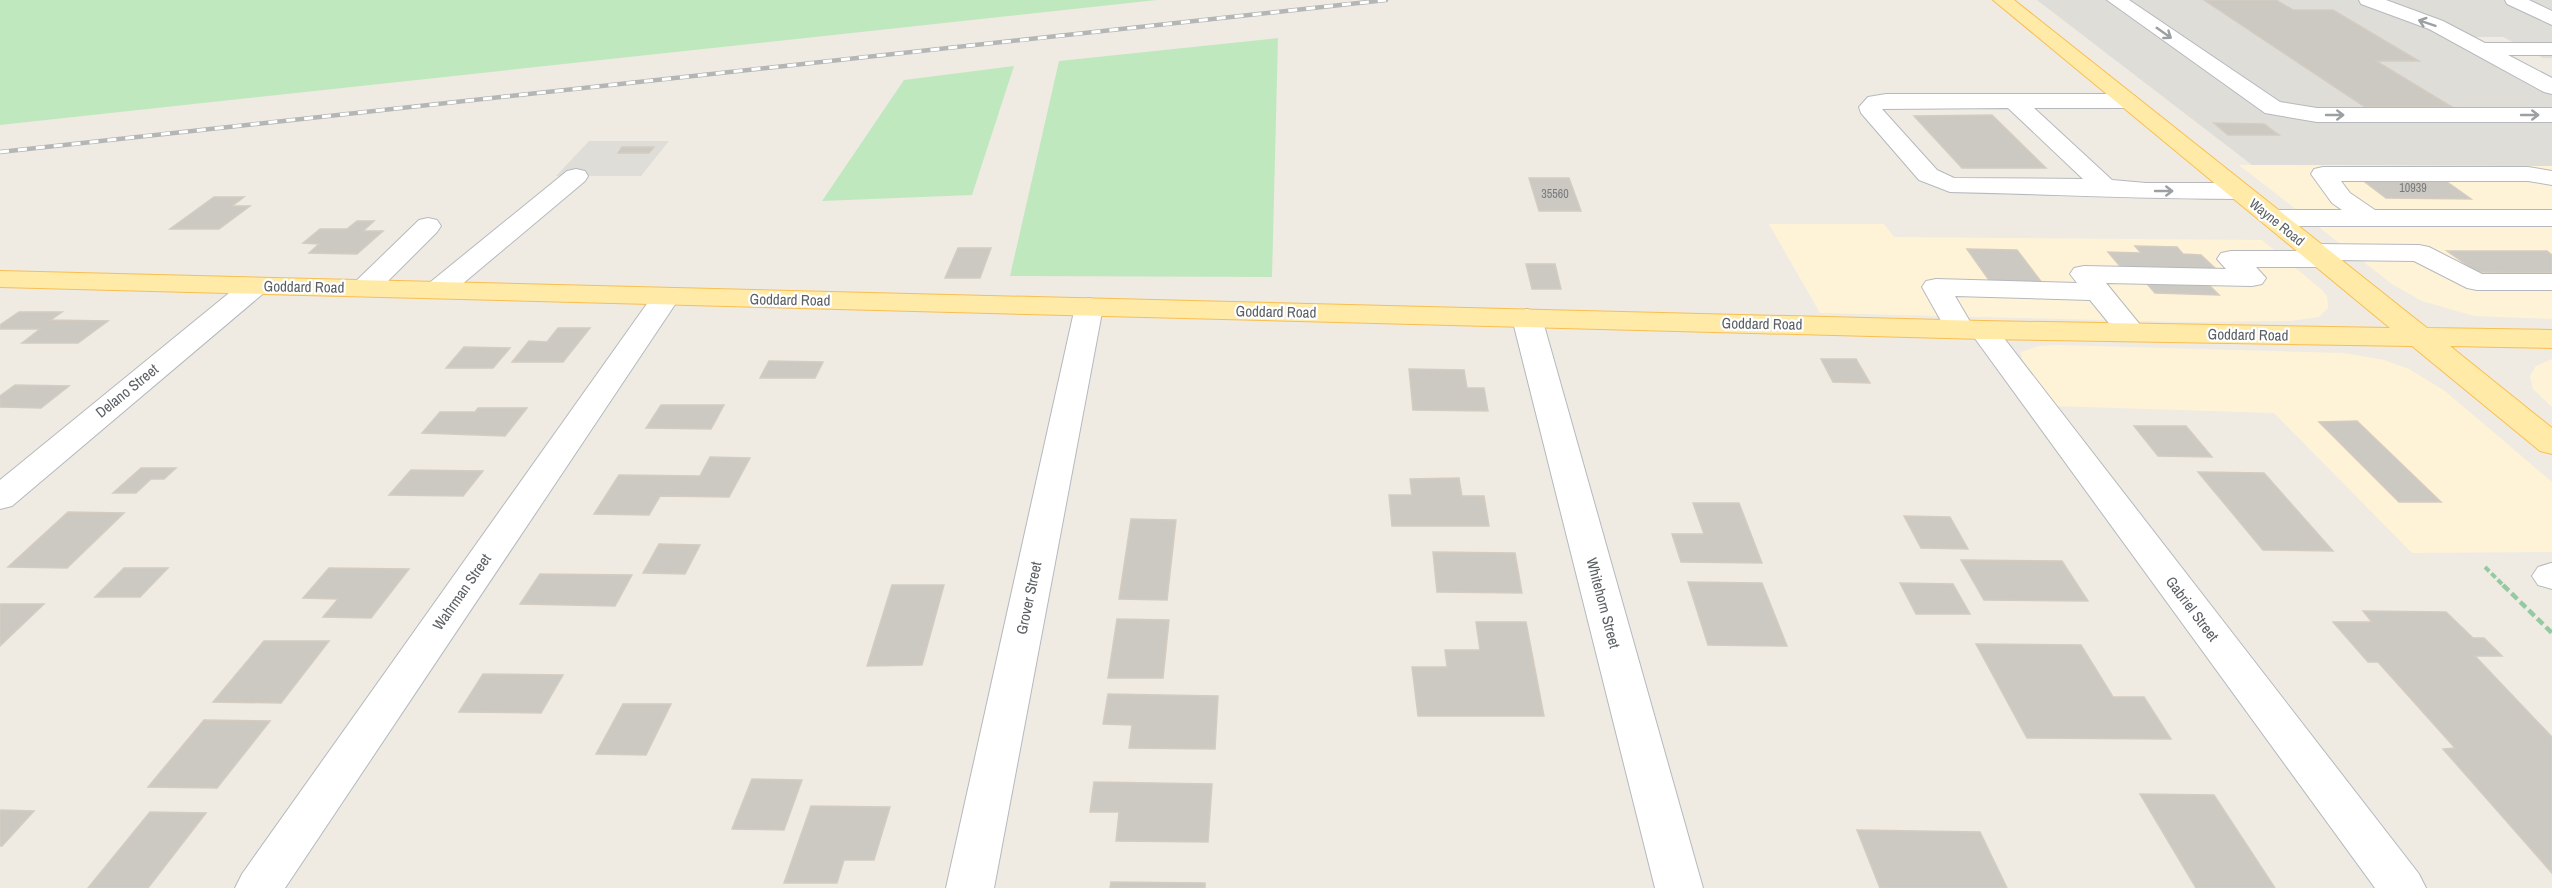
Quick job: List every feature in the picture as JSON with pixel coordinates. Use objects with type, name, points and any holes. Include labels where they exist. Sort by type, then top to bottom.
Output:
[{"type":"main road","name":"Wayne Road","points":[[2002,0],[2552,444]]},
{"type":"main road","name":"Goddard Road","points":[[0,279],[2132,333],[2552,339]]},
{"type":"street","points":[[2116,0],[2273,108],[2318,115],[2552,115]]},
{"type":"street","points":[[2368,0],[2436,26],[2552,87]]},
{"type":"street","points":[[2514,0],[2546,16]]},
{"type":"street","points":[[2480,49],[2552,49]]},
{"type":"street","points":[[2127,101],[1886,101],[1876,102],[1870,107],[1872,113],[1928,175],[1937,181],[1967,186],[2105,187],[2146,191],[2341,198]]},
{"type":"street","points":[[2014,101],[2105,187]]},
{"type":"street","points":[[2369,218],[2341,198],[2323,174],[2528,174],[2552,178]]},
{"type":"street","points":[[438,290],[576,176]]},
{"type":"street","points":[[2272,218],[2552,218]]},
{"type":"street","points":[[365,288],[428,226]]},
{"type":"street","points":[[2132,333],[2084,274],[2252,278],[2231,259],[2419,254],[2477,282],[2552,282]]},
{"type":"street","name":"Delano Street","points":[[0,498],[255,286]]},
{"type":"street","name":"Gabriel Street","points":[[2098,292],[1936,287],[1971,329],[2402,888]]},
{"type":"street","name":"Wahrman Street","points":[[259,888],[666,297]]},
{"type":"street","name":"Grover Street","points":[[970,888],[1089,307]]},
{"type":"street","name":"Whitehorn Street","points":[[1527,318],[1679,888]]},
{"type":"path","points":[[2485,567],[2552,633]]},
{"type":"shaded area","points":[[2037,0],[2552,0],[2552,58],[2543,58],[2503,37],[2447,37],[2552,93],[2552,166],[2252,165]]},
{"type":"shaded area","points":[[589,141],[669,141],[641,176],[556,176]]},
{"type":"shaded area","points":[[2239,165],[2552,165],[2552,319],[2474,316],[2422,301],[2392,284]]},
{"type":"shaded area","points":[[1769,224],[1884,224],[1894,237],[2262,240],[2322,290],[2327,296],[2328,308],[2319,317],[2290,321],[2182,322],[1820,313]]},
{"type":"shaded area","points":[[2039,346],[2343,353],[2384,360],[2409,369],[2445,391],[2552,482],[2552,552],[2412,553],[2274,413],[2054,406],[2023,363],[2021,352]]},
{"type":"shaded area","points":[[2552,359],[2552,407],[2533,389],[2530,376],[2536,366]]},
{"type":"green space","points":[[0,0],[1157,0],[0,125]]},
{"type":"green space","points":[[1278,38],[1272,277],[1010,276],[1059,61]]},
{"type":"green space","points":[[1014,66],[972,195],[822,201],[904,80]]},
{"type":"building","points":[[2204,0],[2276,0],[2293,10],[2333,10],[2419,61],[2376,61],[2452,107],[2365,107]]},
{"type":"building","points":[[1992,115],[2046,168],[1962,168],[1914,116]]},
{"type":"building","points":[[2214,123],[2264,124],[2279,135],[2228,135]]},
{"type":"building","points":[[622,147],[654,147],[649,153],[618,153]]},
{"type":"building","points":[[2357,176],[2440,177],[2471,199],[2386,198]]},
{"type":"building","points":[[1529,178],[1569,178],[1581,211],[1539,211]]},
{"type":"building","points":[[214,197],[244,197],[232,206],[250,206],[219,229],[170,229]]},
{"type":"building","points":[[357,221],[374,221],[363,231],[383,231],[357,254],[309,253],[319,244],[303,243],[320,229],[347,229]]},
{"type":"building","points":[[2135,246],[2177,247],[2183,254],[2201,255],[2216,269],[2124,271],[2108,252],[2141,253]]},
{"type":"building","points":[[958,248],[991,248],[980,278],[945,278]]},
{"type":"building","points":[[1967,249],[2017,250],[2043,284],[1991,283]]},
{"type":"building","points":[[2447,251],[2547,251],[2552,255],[2552,273],[2477,272]]},
{"type":"building","points":[[1526,264],[1555,264],[1561,289],[1532,289]]},
{"type":"building","points":[[2141,277],[2203,279],[2219,295],[2155,293]]},
{"type":"building","points":[[19,312],[62,312],[51,320],[108,321],[78,343],[22,343],[40,329],[0,329],[0,325]]},
{"type":"building","points":[[558,328],[590,328],[563,362],[512,362],[529,341],[547,342]]},
{"type":"building","points":[[464,347],[510,348],[493,368],[446,368]]},
{"type":"building","points":[[1821,359],[1856,359],[1870,383],[1833,382]]},
{"type":"building","points":[[769,361],[823,362],[815,378],[760,378]]},
{"type":"building","points":[[1409,369],[1464,370],[1467,388],[1484,388],[1488,411],[1413,410]]},
{"type":"building","points":[[15,385],[69,386],[41,408],[0,407],[0,396]]},
{"type":"building","points":[[661,405],[724,405],[711,429],[646,428]]},
{"type":"building","points":[[478,408],[527,408],[505,436],[422,433],[440,412],[475,412]]},
{"type":"building","points":[[2357,421],[2441,502],[2399,502],[2319,422]]},
{"type":"building","points":[[2134,426],[2186,426],[2212,457],[2158,456]]},
{"type":"building","points":[[710,457],[750,458],[729,497],[660,496],[649,515],[594,514],[619,475],[700,476]]},
{"type":"building","points":[[141,468],[176,468],[164,479],[151,479],[136,493],[113,493]]},
{"type":"building","points":[[411,470],[483,471],[463,496],[389,495]]},
{"type":"building","points":[[2198,472],[2264,473],[2333,551],[2263,550]]},
{"type":"building","points":[[1459,478],[1462,496],[1484,496],[1489,526],[1392,526],[1389,495],[1412,495],[1410,479]]},
{"type":"building","points":[[1693,503],[1739,503],[1762,563],[1681,562],[1672,534],[1704,534]]},
{"type":"building","points":[[68,512],[124,513],[67,568],[8,567]]},
{"type":"building","points":[[1904,516],[1950,517],[1968,549],[1921,548]]},
{"type":"building","points":[[1131,519],[1176,520],[1167,600],[1119,599]]},
{"type":"building","points":[[659,544],[700,545],[685,574],[643,573]]},
{"type":"building","points":[[1433,552],[1515,553],[1522,593],[1437,592]]},
{"type":"building","points":[[1961,560],[2062,561],[2088,601],[1984,600]]},
{"type":"building","points":[[124,568],[168,568],[140,597],[95,597]]},
{"type":"building","points":[[329,568],[409,569],[371,618],[323,617],[338,599],[303,598]]},
{"type":"building","points":[[540,574],[632,575],[615,606],[520,604]]},
{"type":"building","points":[[1688,582],[1762,583],[1787,646],[1708,645]]},
{"type":"building","points":[[1900,583],[1953,584],[1970,614],[1916,614]]},
{"type":"building","points":[[892,585],[944,585],[922,665],[867,666]]},
{"type":"building","points":[[0,604],[44,604],[0,646]]},
{"type":"building","points":[[2363,611],[2446,612],[2473,638],[2484,638],[2502,656],[2475,656],[2552,737],[2552,873],[2443,749],[2455,748],[2378,662],[2368,662],[2333,622],[2372,622]]},
{"type":"building","points":[[1117,619],[1169,620],[1163,678],[1108,678]]},
{"type":"building","points":[[1476,622],[1526,622],[1544,716],[1418,716],[1412,667],[1447,667],[1445,650],[1480,650]]},
{"type":"building","points":[[264,641],[329,641],[281,703],[213,702]]},
{"type":"building","points":[[1976,644],[2081,645],[2113,697],[2144,697],[2171,739],[2027,738]]},
{"type":"building","points":[[483,674],[563,675],[541,713],[459,712]]},
{"type":"building","points":[[1108,694],[1218,696],[1215,749],[1129,748],[1132,725],[1103,724]]},
{"type":"building","points":[[623,704],[671,704],[646,755],[596,754]]},
{"type":"building","points":[[204,720],[270,721],[217,788],[148,787]]},
{"type":"building","points":[[752,779],[802,780],[784,830],[732,829]]},
{"type":"building","points":[[1094,782],[1212,784],[1208,842],[1116,841],[1119,812],[1090,812]]},
{"type":"building","points":[[2140,794],[2214,795],[2275,888],[2196,888]]},
{"type":"building","points":[[811,806],[890,807],[874,860],[844,860],[837,883],[784,883]]},
{"type":"building","points":[[0,810],[34,811],[2,846],[0,846]]},
{"type":"building","points":[[150,812],[206,813],[148,888],[88,888]]},
{"type":"building","points":[[1857,830],[1980,832],[2007,888],[1880,888]]},
{"type":"building","points":[[1111,882],[1205,883],[1205,888],[1110,888]]},
{"type":"railway","points":[[0,152],[1386,0]]}]
